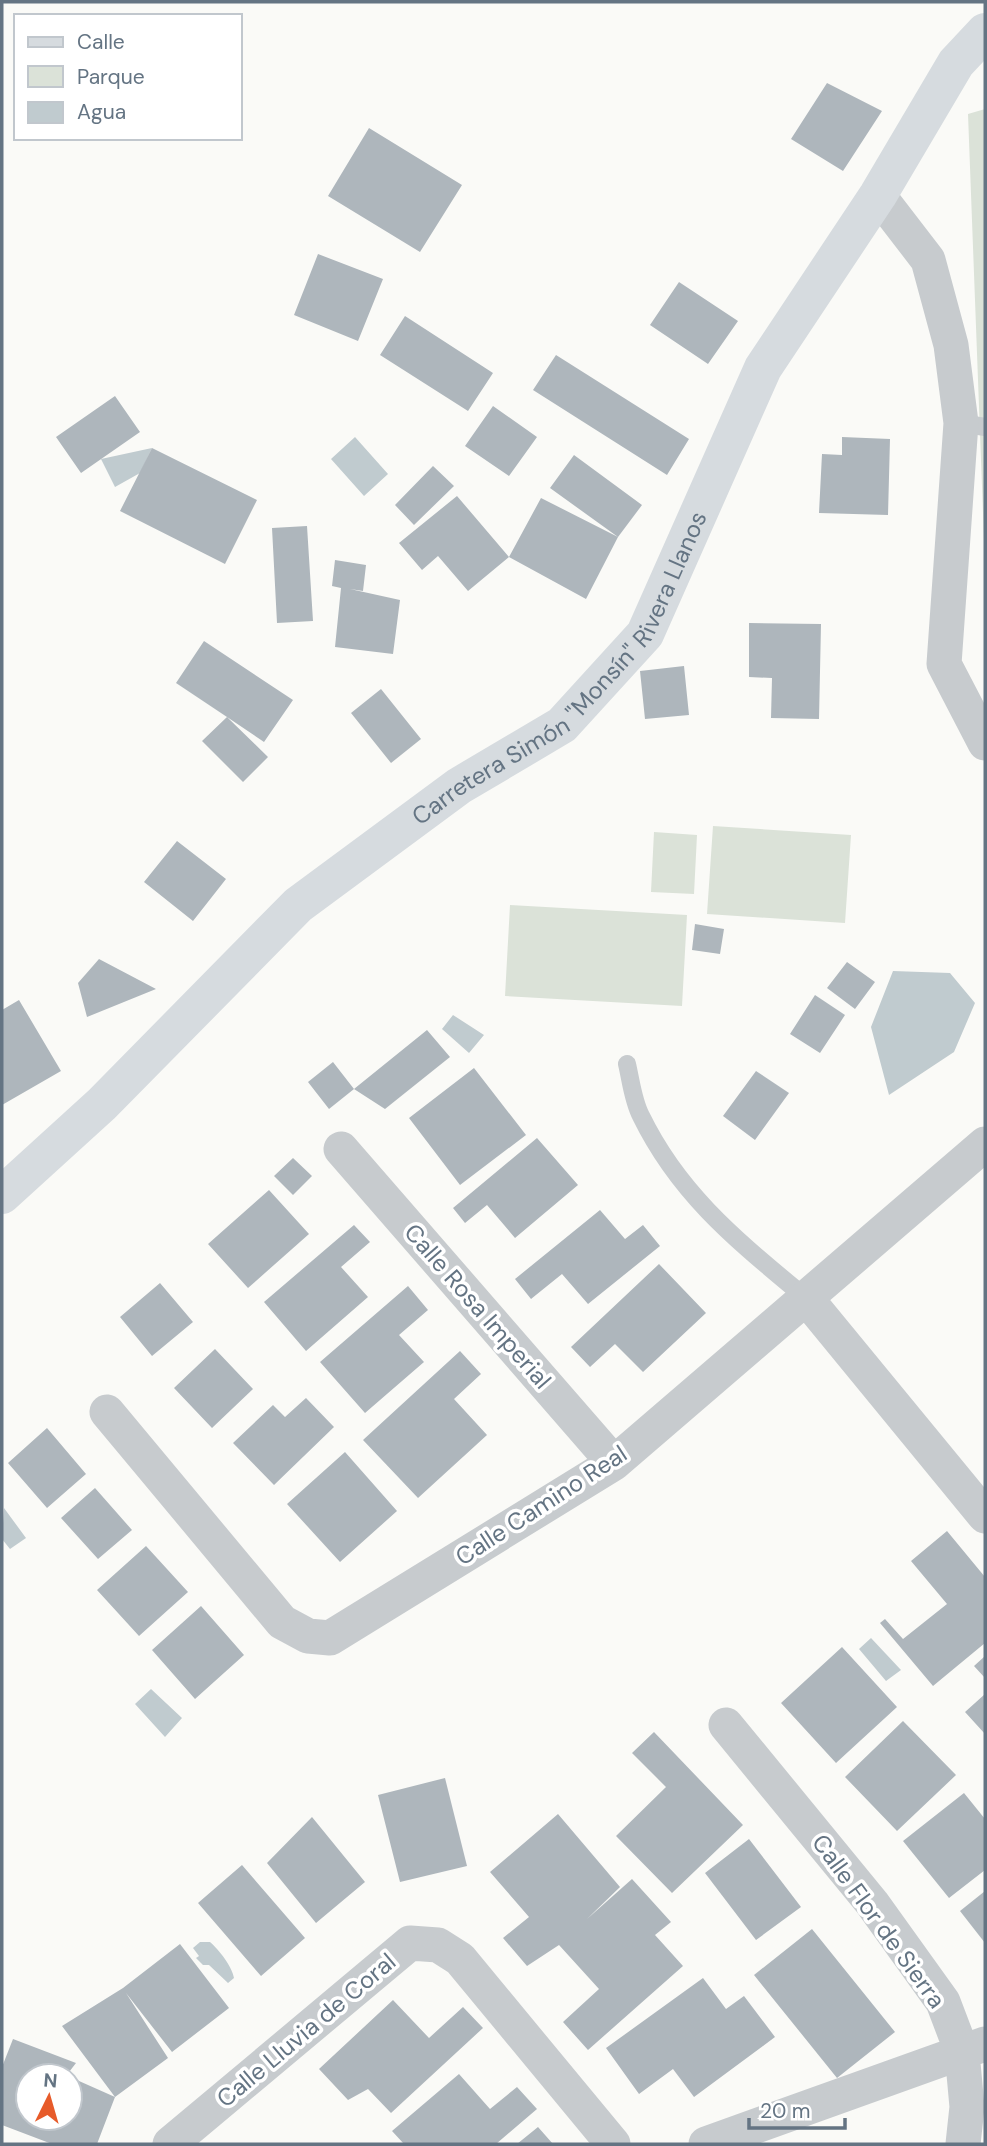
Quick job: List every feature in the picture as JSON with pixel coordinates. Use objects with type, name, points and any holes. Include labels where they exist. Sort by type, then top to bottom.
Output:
[{"type":"street","name":"Carretera Simón \"Monsín\" Rivera Llanos","points":[[2,1195],[102,1104],[298,905],[458,786],[562,725],[645,634],[763,368],[878,195],[957,63],[985,32]]},
{"type":"street","points":[[878,195],[928,260],[973,425],[944,664],[985,743]]},
{"type":"street","name":"Calle Camino Real","points":[[107,1412],[282,1622],[309,1636],[330,1638],[614,1463],[985,1144]]},
{"type":"street","name":"Calle Rosa Imperial","points":[[341,1149],[614,1463]]},
{"type":"street","points":[[806,1298],[985,1516]]},
{"type":"street","name":"Calle Flor de Sierra","points":[[726,1725],[872,1903],[974,2048],[963,2144]]},
{"type":"street","name":"Calle Lluvia de Coral","points":[[170,2144],[410,1943],[438,1945],[460,1959],[613,2144]]},
{"type":"street","points":[[706,2144],[974,2048]]},
{"type":"lane","points":[[627,1064],[639,1114],[679,1181],[725,1230],[806,1298]]},
{"type":"green space","points":[[985,109],[985,566],[968,114]]},
{"type":"green space","points":[[713,826],[851,835],[845,923],[707,914]]},
{"type":"green space","points":[[654,832],[697,835],[694,894],[651,892]]},
{"type":"green space","points":[[510,905],[687,915],[682,1006],[505,996]]},
{"type":"water","points":[[355,437],[388,474],[364,496],[331,459]]},
{"type":"water","points":[[152,448],[140,473],[115,487],[101,459]]},
{"type":"water","points":[[893,971],[950,973],[975,1003],[954,1052],[889,1095],[871,1027]]},
{"type":"water","points":[[453,1015],[484,1035],[469,1053],[442,1029]]},
{"type":"water","points":[[4,1508],[26,1538],[10,1549],[2,1539]]},
{"type":"water","points":[[871,1638],[901,1670],[886,1681],[859,1649]]},
{"type":"water","points":[[151,1689],[182,1718],[165,1737],[135,1704]]},
{"type":"water","points":[[200,1942],[210,1942],[225,1958],[234,1978],[228,1983],[209,1965],[203,1965],[196,1958],[199,1956],[193,1948]]},
{"type":"building","points":[[827,83],[882,111],[843,171],[791,139]]},
{"type":"building","points":[[369,128],[462,185],[420,252],[328,196]]},
{"type":"building","points":[[318,254],[383,279],[358,341],[294,315]]},
{"type":"building","points":[[679,282],[738,321],[708,364],[650,325]]},
{"type":"building","points":[[405,316],[493,373],[468,411],[380,355]]},
{"type":"building","points":[[556,355],[689,439],[667,475],[533,390]]},
{"type":"building","points":[[115,396],[140,432],[81,473],[56,437]]},
{"type":"building","points":[[493,406],[537,437],[509,476],[465,446]]},
{"type":"building","points":[[842,437],[890,439],[888,515],[819,513],[822,454],[842,455]]},
{"type":"building","points":[[152,448],[257,500],[225,564],[120,511]]},
{"type":"building","points":[[574,455],[642,505],[618,537],[550,488]]},
{"type":"building","points":[[433,466],[454,486],[414,525],[395,505]]},
{"type":"building","points":[[457,496],[509,557],[468,591],[438,556],[422,570],[399,543]]},
{"type":"building","points":[[541,498],[618,537],[586,599],[509,557]]},
{"type":"building","points":[[307,526],[313,621],[277,623],[272,528]]},
{"type":"building","points":[[335,560],[366,565],[363,591],[350,589],[400,600],[393,654],[335,647],[341,588],[332,586]]},
{"type":"building","points":[[749,623],[821,624],[819,719],[771,718],[772,678],[749,677]]},
{"type":"building","points":[[204,641],[293,700],[264,742],[176,683]]},
{"type":"building","points":[[684,666],[689,715],[645,719],[640,671]]},
{"type":"building","points":[[381,689],[421,739],[391,763],[351,713]]},
{"type":"building","points":[[227,717],[268,757],[243,782],[202,741]]},
{"type":"building","points":[[177,841],[226,879],[193,921],[144,882]]},
{"type":"building","points":[[695,924],[724,929],[720,954],[692,950]]},
{"type":"building","points":[[99,959],[156,989],[87,1017],[78,983]]},
{"type":"building","points":[[847,962],[875,982],[855,1009],[827,988]]},
{"type":"building","points":[[815,995],[845,1015],[820,1053],[790,1034]]},
{"type":"building","points":[[19,1000],[61,1071],[2,1105],[2,1010]]},
{"type":"building","points":[[427,1030],[450,1057],[385,1109],[354,1089]]},
{"type":"building","points":[[333,1062],[354,1089],[329,1109],[308,1082]]},
{"type":"building","points":[[474,1068],[526,1135],[460,1185],[409,1118]]},
{"type":"building","points":[[756,1071],[789,1093],[755,1140],[723,1116]]},
{"type":"building","points":[[537,1138],[578,1185],[515,1238],[487,1205],[465,1223],[453,1208]]},
{"type":"building","points":[[293,1158],[312,1176],[293,1195],[274,1176]]},
{"type":"building","points":[[269,1190],[309,1234],[248,1288],[208,1244]]},
{"type":"building","points":[[600,1210],[625,1239],[643,1225],[660,1246],[588,1304],[562,1274],[531,1299],[515,1279]]},
{"type":"building","points":[[354,1225],[370,1242],[341,1267],[368,1297],[306,1351],[264,1302]]},
{"type":"building","points":[[659,1264],[706,1313],[643,1372],[615,1344],[590,1367],[571,1347]]},
{"type":"building","points":[[160,1283],[193,1322],[152,1356],[120,1317]]},
{"type":"building","points":[[408,1286],[428,1310],[399,1335],[424,1362],[365,1413],[320,1362]]},
{"type":"building","points":[[215,1349],[253,1389],[212,1428],[174,1388]]},
{"type":"building","points":[[460,1351],[481,1374],[454,1399],[487,1435],[418,1498],[363,1440]]},
{"type":"building","points":[[306,1398],[334,1427],[274,1485],[233,1443],[273,1405],[285,1417]]},
{"type":"building","points":[[47,1428],[86,1474],[47,1508],[8,1463]]},
{"type":"building","points":[[345,1452],[397,1511],[340,1562],[287,1504]]},
{"type":"building","points":[[95,1488],[132,1530],[98,1559],[61,1518]]},
{"type":"building","points":[[947,1531],[985,1577],[985,1643],[933,1686],[880,1623],[885,1619],[903,1639],[947,1604],[911,1561]]},
{"type":"building","points":[[146,1546],[188,1592],[139,1636],[97,1590]]},
{"type":"building","points":[[201,1606],[244,1655],[195,1699],[152,1650]]},
{"type":"building","points":[[842,1647],[897,1707],[836,1763],[781,1703]]},
{"type":"building","points":[[985,1656],[985,1678],[974,1666]]},
{"type":"building","points":[[985,1694],[985,1734],[965,1712]]},
{"type":"building","points":[[903,1721],[956,1775],[897,1831],[845,1777]]},
{"type":"building","points":[[654,1732],[743,1825],[672,1893],[616,1836],[666,1787],[632,1753]]},
{"type":"building","points":[[445,1778],[467,1866],[400,1882],[378,1795]]},
{"type":"building","points":[[964,1793],[985,1819],[985,1870],[949,1898],[903,1841]]},
{"type":"building","points":[[558,1814],[620,1887],[587,1919],[632,1879],[671,1922],[655,1935],[683,1966],[588,2050],[563,2022],[599,1989],[559,1945],[527,1966],[503,1938],[529,1917],[490,1872]]},
{"type":"building","points":[[312,1817],[365,1882],[316,1923],[267,1863]]},
{"type":"building","points":[[749,1839],[801,1907],[756,1940],[705,1873]]},
{"type":"building","points":[[242,1865],[305,1938],[261,1976],[198,1903]]},
{"type":"building","points":[[985,1891],[985,1943],[960,1911]]},
{"type":"building","points":[[812,1929],[895,2032],[837,2078],[754,1975]]},
{"type":"building","points":[[180,1944],[229,2008],[172,2052],[126,1993],[168,2058],[115,2097],[62,2026],[123,1988]]},
{"type":"building","points":[[703,1978],[726,2009],[744,1996],[775,2037],[694,2097],[673,2069],[639,2094],[606,2048]]},
{"type":"building","points":[[393,2000],[429,2038],[463,2007],[483,2028],[391,2113],[368,2089],[348,2100],[319,2069]]},
{"type":"building","points":[[13,2039],[73,2062],[14,2062],[14,2130],[2,2125],[2,2067]]},
{"type":"building","points":[[459,2074],[490,2109],[517,2087],[537,2109],[496,2144],[404,2144],[392,2131]]},
{"type":"building","points":[[84,2083],[115,2097],[97,2144],[52,2144],[20,2132],[84,2132]]},
{"type":"building","points":[[538,2127],[553,2144],[517,2144]]}]
